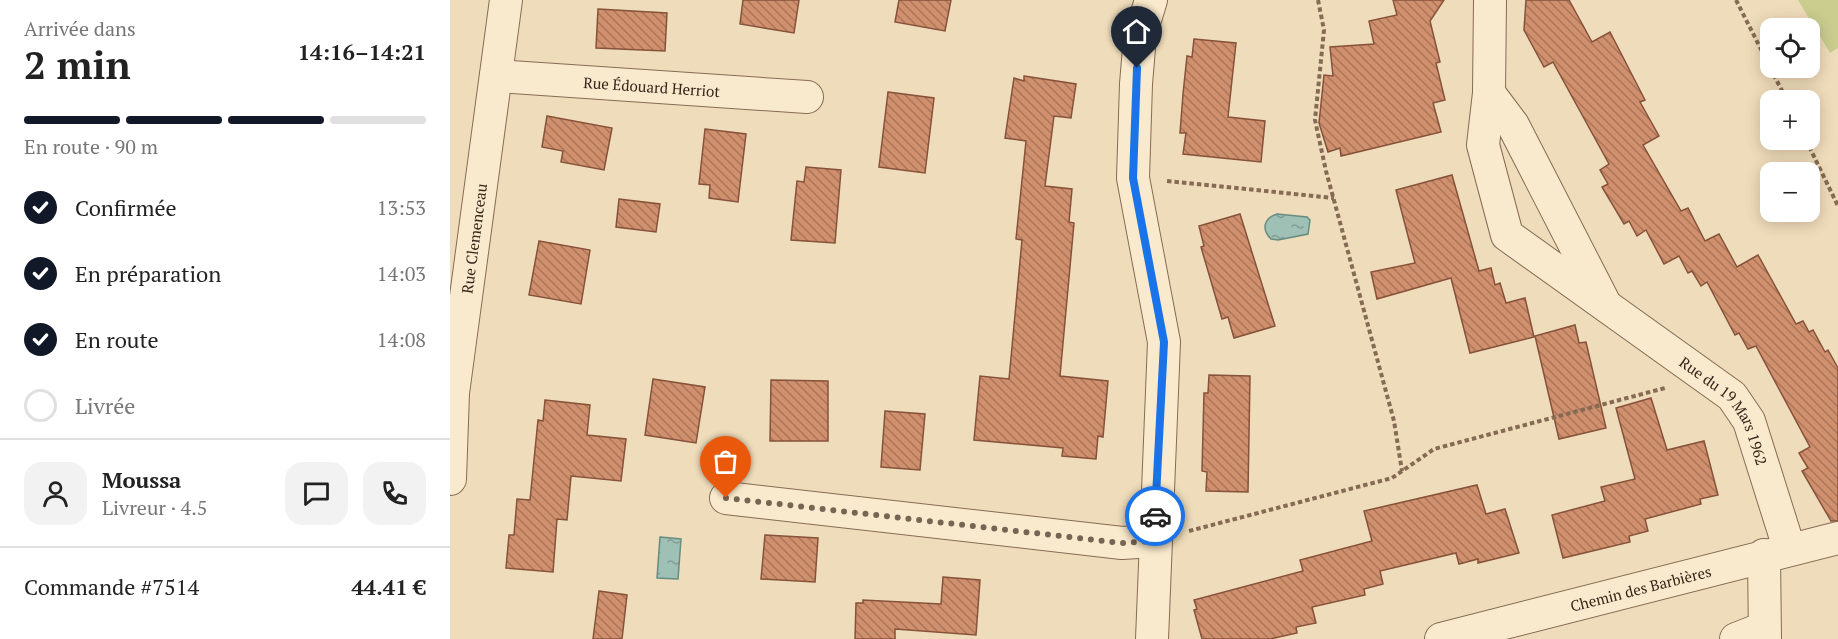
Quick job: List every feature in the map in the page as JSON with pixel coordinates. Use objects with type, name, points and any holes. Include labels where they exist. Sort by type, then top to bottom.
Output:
[{"type":"street","name":"Rue Clemenceau","points":[[450,479],[453,393],[506,0]]},
{"type":"street","points":[[1151,0],[1139,45],[1133,178],[1164,342],[1154,541],[1152,639]]},
{"type":"street","name":"Rue du 19 Mars 1962","points":[[1490,0],[1489,93],[1483,145],[1507,236],[1732,396],[1749,421],[1776,552],[1755,636]]},
{"type":"street","name":"Rue Édouard Herriot","points":[[496,76],[807,97]]},
{"type":"street","name":"Rue du 19 Mars 1962","points":[[1489,93],[1513,125],[1609,310]]},
{"type":"street","points":[[726,498],[1122,543],[1154,541]]},
{"type":"street","name":"Chemin des Barbières","points":[[1441,639],[1838,538]]},
{"type":"path","points":[[1318,0],[1324,30],[1315,120],[1394,421],[1402,471]]},
{"type":"path","points":[[1736,0],[1760,47]]},
{"type":"path","points":[[1811,150],[1838,206]]},
{"type":"path","points":[[1133,178],[1334,198]]},
{"type":"path","points":[[1154,541],[1392,478],[1434,449],[1706,377]]},
{"type":"green space","points":[[1798,0],[1838,0],[1838,48],[1830,53],[1820,36],[1820,18],[1809,18]]},
{"type":"water","points":[[1277,214],[1307,217],[1310,220],[1308,234],[1278,240],[1271,239],[1265,224],[1269,218]]},
{"type":"water","points":[[660,537],[681,539],[678,579],[657,578]]},
{"type":"building","points":[[743,0],[799,0],[794,33],[740,24]]},
{"type":"building","points":[[899,0],[951,0],[945,31],[895,22]]},
{"type":"building","points":[[1393,0],[1444,0],[1430,21],[1440,62],[1436,63],[1445,100],[1433,103],[1441,132],[1341,156],[1340,148],[1328,152],[1319,123],[1324,75],[1333,76],[1330,47],[1374,44],[1369,21],[1397,15]]},
{"type":"building","points":[[1526,0],[1569,0],[1592,42],[1610,32],[1645,100],[1640,102],[1659,136],[1643,145],[1681,211],[1688,208],[1705,241],[1719,234],[1737,267],[1758,255],[1796,324],[1803,321],[1809,332],[1813,330],[1825,352],[1828,350],[1838,368],[1838,521],[1831,521],[1802,471],[1808,468],[1799,453],[1810,447],[1756,346],[1748,349],[1739,333],[1735,335],[1707,282],[1701,286],[1692,271],[1688,273],[1679,256],[1664,264],[1646,230],[1637,236],[1629,221],[1624,224],[1602,187],[1608,184],[1600,170],[1609,164],[1553,62],[1544,67],[1524,30]]},
{"type":"building","points":[[598,9],[667,13],[665,51],[596,48]]},
{"type":"building","points":[[1194,39],[1236,43],[1228,117],[1265,121],[1261,162],[1183,154],[1186,133],[1180,133],[1183,94],[1187,56],[1192,57]]},
{"type":"building","points":[[1024,76],[1076,84],[1071,118],[1054,116],[1045,186],[1072,189],[1069,222],[1074,223],[1060,376],[1108,381],[1103,437],[1098,436],[1096,459],[1062,456],[1063,448],[974,440],[980,376],[1009,379],[1022,240],[1016,239],[1026,141],[1005,138],[1014,78],[1024,81]]},
{"type":"building","points":[[888,92],[934,98],[925,173],[879,167]]},
{"type":"building","points":[[547,116],[612,128],[604,170],[561,162],[563,151],[542,147]]},
{"type":"building","points":[[705,129],[746,134],[738,202],[709,198],[710,185],[699,184]]},
{"type":"building","points":[[806,167],[841,170],[835,243],[791,240],[797,181],[804,182]]},
{"type":"building","points":[[1452,175],[1479,271],[1491,268],[1495,285],[1500,283],[1506,303],[1525,298],[1534,337],[1470,353],[1451,278],[1377,299],[1371,272],[1415,263],[1396,190]]},
{"type":"building","points":[[619,199],[660,204],[656,232],[616,227]]},
{"type":"building","points":[[1240,214],[1275,326],[1234,338],[1228,317],[1222,319],[1201,247],[1204,246],[1199,226]]},
{"type":"building","points":[[539,241],[590,250],[581,304],[529,295]]},
{"type":"building","points":[[1575,325],[1579,343],[1586,342],[1606,428],[1559,439],[1535,336]]},
{"type":"building","points":[[1209,375],[1250,376],[1248,492],[1206,491],[1207,472],[1202,471],[1204,393],[1208,393]]},
{"type":"building","points":[[653,379],[705,387],[696,443],[645,435]]},
{"type":"building","points":[[771,380],[828,381],[828,441],[770,441]]},
{"type":"building","points":[[1651,398],[1667,450],[1704,441],[1718,495],[1700,499],[1701,504],[1645,519],[1648,531],[1629,536],[1630,542],[1563,558],[1552,515],[1605,501],[1601,487],[1635,479],[1616,408]]},
{"type":"building","points":[[545,400],[590,405],[587,435],[626,439],[621,481],[571,476],[567,520],[557,519],[553,572],[506,568],[509,535],[514,535],[517,499],[530,500],[538,420],[543,421]]},
{"type":"building","points":[[885,411],[925,414],[920,470],[881,467]]},
{"type":"building","points":[[1477,485],[1486,514],[1505,509],[1519,553],[1478,563],[1478,559],[1459,564],[1456,553],[1380,571],[1383,584],[1364,589],[1365,595],[1312,607],[1316,623],[1296,627],[1297,633],[1270,639],[1202,639],[1194,610],[1197,609],[1194,600],[1303,571],[1300,560],[1372,541],[1364,511]]},
{"type":"building","points":[[765,535],[818,538],[815,582],[761,579]]},
{"type":"building","points":[[943,577],[980,580],[976,635],[895,629],[895,639],[855,639],[856,603],[863,603],[863,600],[941,604]]},
{"type":"building","points":[[599,591],[627,595],[622,639],[593,639]]},
{"type":"way so far","points":[[726,498],[1122,543],[1154,541],[1155,516]]},
{"type":"route","points":[[1137,68],[1133,178],[1164,342],[1155,516]]}]
